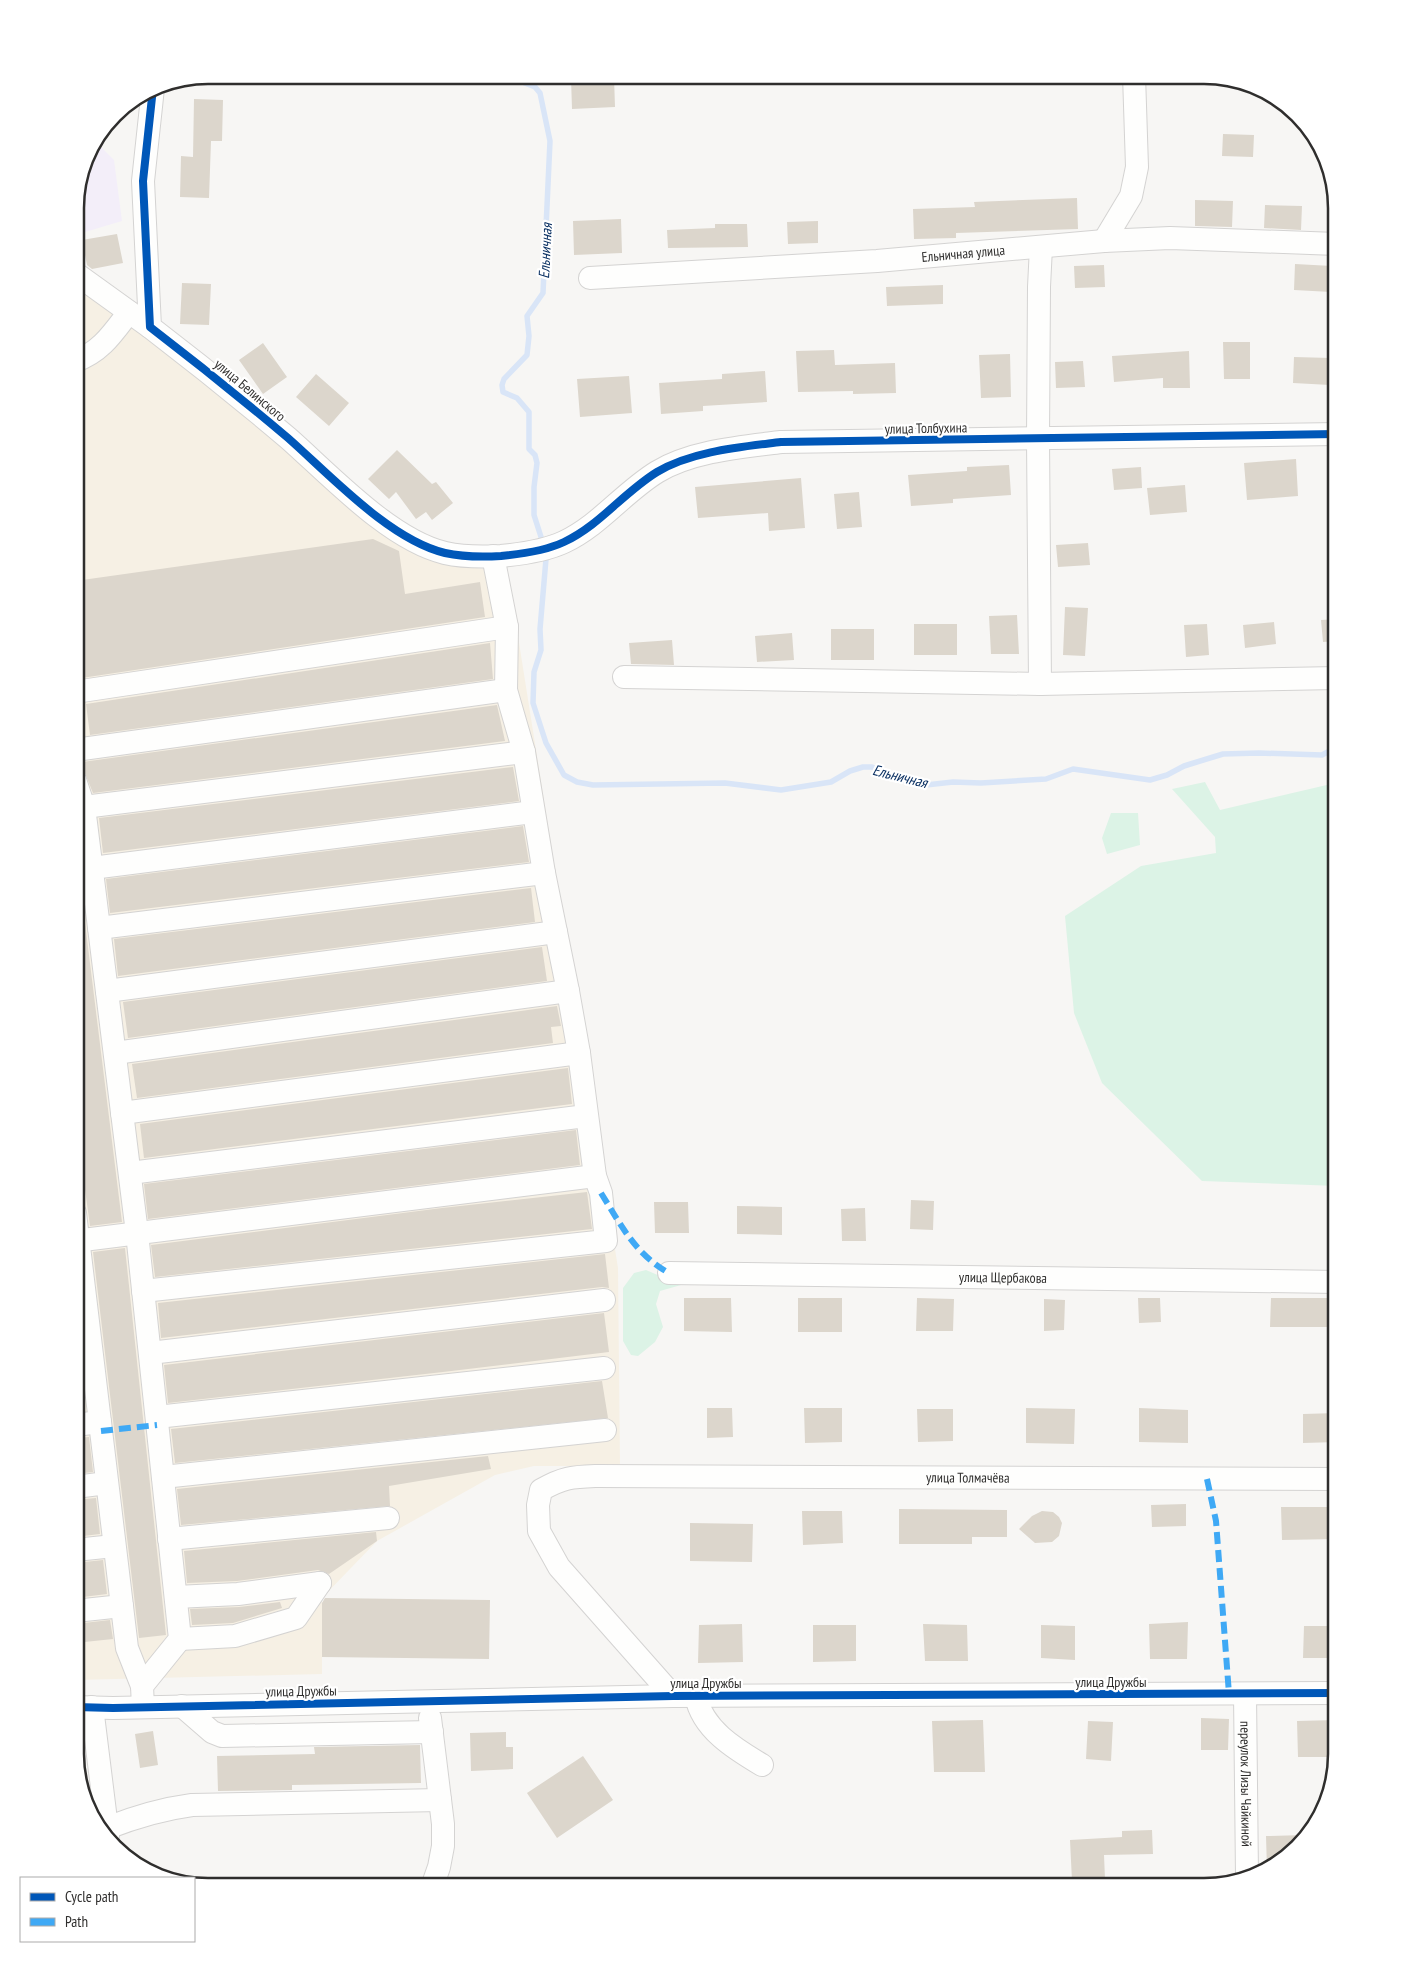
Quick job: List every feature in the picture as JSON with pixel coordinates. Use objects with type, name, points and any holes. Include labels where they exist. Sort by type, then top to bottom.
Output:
[{"type":"street","points":[[1104,241],[1131,196],[1137,166],[1134,84]]},
{"type":"street","points":[[150,327],[143,181],[152,97]]},
{"type":"street","name":"Ельничная улица","points":[[590,278],[877,261],[1104,241],[1170,238],[1328,244]]},
{"type":"street","points":[[1040,684],[1038,439],[1041,247]]},
{"type":"street","name":"улица Белинского","points":[[84,280],[150,327],[245,402],[369,511],[408,537],[443,553],[462,556],[516,555],[545,549]]},
{"type":"street","points":[[84,357],[100,348],[128,312]]},
{"type":"street","name":"улица Толбухина","points":[[545,549],[562,543],[597,522],[645,481],[676,463],[697,456],[781,442],[1328,434]]},
{"type":"street","points":[[143,1291],[606,1241],[601,1193],[595,1176],[579,1053],[568,991],[544,873],[524,752],[506,690],[508,627],[493,556]]},
{"type":"street","points":[[84,691],[508,627]]},
{"type":"street","points":[[624,677],[1040,684],[1328,678]]},
{"type":"street","points":[[84,749],[506,690]]},
{"type":"street","points":[[142,1697],[180,1639],[137,1233],[84,807],[524,752]]},
{"type":"street","points":[[92,868],[534,812]]},
{"type":"street","points":[[99,928],[544,873]]},
{"type":"street","points":[[107,991],[556,932]]},
{"type":"street","points":[[115,1053],[568,991]]},
{"type":"street","points":[[122,1113],[579,1053]]},
{"type":"street","points":[[130,1173],[586,1116]]},
{"type":"street","points":[[84,1240],[595,1176]]},
{"type":"street","name":"улица Щербакова","points":[[669,1272],[1328,1282]]},
{"type":"street","points":[[150,1354],[604,1300]]},
{"type":"street","points":[[84,1363],[100,1422],[127,1648],[142,1697]]},
{"type":"street","points":[[157,1417],[604,1368]]},
{"type":"street","points":[[84,1424],[100,1422]]},
{"type":"street","points":[[163,1477],[605,1430]]},
{"type":"street","name":"улица Толмачёва","points":[[673,1696],[559,1567],[539,1531],[538,1505],[542,1490],[558,1480],[597,1476],[1328,1479]]},
{"type":"street","points":[[84,1486],[107,1483]]},
{"type":"street","points":[[169,1538],[388,1518]]},
{"type":"street","points":[[84,1549],[114,1546]]},
{"type":"street","points":[[176,1596],[238,1594],[320,1583],[296,1618],[235,1636],[180,1639]]},
{"type":"street","points":[[84,1610],[122,1606]]},
{"type":"street","name":"улица Дружбы","points":[[84,1707],[142,1697],[182,1706],[673,1696],[1328,1693]]},
{"type":"street","name":"переулок Лизы Чайкиной","points":[[1245,1694],[1248,1870]]},
{"type":"street","points":[[696,1696],[706,1721],[733,1747],[762,1766]]},
{"type":"street","points":[[428,1701],[443,1824],[443,1846],[435,1878]]},
{"type":"street","points":[[333,1703],[334,1734]]},
{"type":"street","points":[[262,1705],[263,1735]]},
{"type":"street","points":[[182,1706],[212,1732],[222,1736],[432,1732]]},
{"type":"street","points":[[84,1707],[107,1825]]},
{"type":"street","points":[[111,1831],[136,1817],[159,1810],[199,1804],[440,1800]]},
{"type":"shaded area","points":[[100,146],[114,160],[122,221],[84,232],[85,192],[90,168]]},
{"type":"shaded area","points":[[84,292],[134,326],[440,562],[508,573],[618,1268],[620,1466],[534,1466],[495,1475],[377,1541],[322,1598],[322,1674],[84,1680]]},
{"type":"green space","points":[[1205,782],[1220,810],[1328,785],[1328,1186],[1202,1181],[1102,1083],[1074,1013],[1065,916],[1141,866],[1216,853],[1215,837],[1172,789]]},
{"type":"green space","points":[[1111,813],[1138,813],[1140,845],[1107,854],[1102,838]]},
{"type":"green space","points":[[646,1270],[681,1285],[660,1291],[656,1304],[663,1327],[655,1342],[638,1356],[631,1355],[623,1341],[623,1288],[634,1273]]},
{"type":"building","points":[[571,84],[614,84],[615,107],[572,109]]},
{"type":"building","points":[[194,99],[223,100],[222,141],[211,141],[209,198],[180,197],[181,156],[193,157]]},
{"type":"building","points":[[1223,134],[1254,135],[1253,157],[1222,156]]},
{"type":"building","points":[[1077,198],[1078,229],[956,233],[956,238],[914,239],[913,209],[975,207],[974,202]]},
{"type":"building","points":[[1195,200],[1233,201],[1232,227],[1195,226]]},
{"type":"building","points":[[1265,205],[1302,206],[1301,230],[1264,228]]},
{"type":"building","points":[[621,219],[622,253],[574,255],[573,221]]},
{"type":"building","points":[[818,221],[818,243],[788,244],[787,222]]},
{"type":"building","points":[[715,224],[747,224],[748,247],[668,248],[667,230],[715,228]]},
{"type":"building","points":[[117,234],[123,263],[92,269],[87,265],[84,240]]},
{"type":"building","points":[[1295,264],[1328,266],[1328,292],[1294,290]]},
{"type":"building","points":[[1104,265],[1105,287],[1075,288],[1074,266]]},
{"type":"building","points":[[182,283],[211,284],[209,325],[180,324]]},
{"type":"building","points":[[943,285],[943,304],[887,306],[886,287]]},
{"type":"building","points":[[1223,342],[1250,342],[1250,379],[1224,379]]},
{"type":"building","points":[[263,343],[287,377],[263,394],[239,360]]},
{"type":"building","points":[[834,350],[835,365],[895,363],[896,393],[853,394],[853,391],[798,392],[796,351]]},
{"type":"building","points":[[1189,351],[1190,388],[1163,388],[1163,378],[1114,382],[1112,356]]},
{"type":"building","points":[[1010,354],[1011,397],[981,398],[979,355]]},
{"type":"building","points":[[1294,357],[1328,358],[1328,385],[1293,383]]},
{"type":"building","points":[[1083,361],[1085,387],[1056,388],[1055,362]]},
{"type":"building","points":[[765,371],[767,402],[703,406],[703,411],[661,414],[659,383],[722,379],[722,374]]},
{"type":"building","points":[[316,374],[349,403],[329,426],[296,397]]},
{"type":"building","points":[[629,376],[632,413],[580,417],[577,379]]},
{"type":"building","points":[[397,450],[432,484],[436,482],[453,503],[432,520],[426,512],[416,519],[396,492],[389,499],[368,479]]},
{"type":"building","points":[[1296,459],[1298,496],[1247,500],[1244,463]]},
{"type":"building","points":[[1009,465],[1011,495],[953,499],[953,503],[911,506],[908,475],[967,471],[967,467]]},
{"type":"building","points":[[1141,467],[1142,488],[1114,490],[1112,469]]},
{"type":"building","points":[[801,478],[805,528],[769,531],[768,513],[698,518],[695,487]]},
{"type":"building","points":[[1185,485],[1187,512],[1150,515],[1147,488]]},
{"type":"building","points":[[859,492],[862,527],[837,529],[834,494]]},
{"type":"building","points":[[373,539],[399,551],[405,594],[480,582],[485,617],[84,678],[84,580]]},
{"type":"building","points":[[1088,543],[1090,565],[1058,567],[1056,545]]},
{"type":"building","points":[[1065,607],[1088,608],[1085,656],[1063,655]]},
{"type":"building","points":[[1017,615],[1019,654],[991,654],[989,616]]},
{"type":"building","points":[[1321,620],[1328,620],[1328,642],[1323,642]]},
{"type":"building","points":[[1274,622],[1276,644],[1245,648],[1243,625]]},
{"type":"building","points":[[914,624],[957,624],[957,655],[914,655]]},
{"type":"building","points":[[1207,624],[1209,655],[1186,657],[1184,625]]},
{"type":"building","points":[[831,629],[874,629],[874,660],[831,660]]},
{"type":"building","points":[[792,633],[794,660],[757,662],[755,636]]},
{"type":"building","points":[[672,640],[674,665],[631,664],[629,643]]},
{"type":"building","points":[[490,643],[493,679],[90,735],[86,704]]},
{"type":"building","points":[[497,705],[505,741],[93,793],[84,771],[84,762]]},
{"type":"building","points":[[513,767],[519,801],[103,853],[99,818]]},
{"type":"building","points":[[523,826],[529,862],[110,913],[106,879]]},
{"type":"building","points":[[531,888],[535,922],[118,976],[114,939]]},
{"type":"building","points":[[84,915],[122,1222],[90,1226],[84,1182]]},
{"type":"building","points":[[542,947],[547,981],[128,1038],[123,1002]]},
{"type":"building","points":[[557,1006],[561,1026],[551,1027],[553,1043],[137,1098],[132,1064]]},
{"type":"building","points":[[568,1068],[572,1104],[144,1158],[140,1124]]},
{"type":"building","points":[[576,1130],[580,1165],[148,1219],[144,1184]]},
{"type":"building","points":[[587,1192],[592,1229],[155,1277],[151,1245],[442,1208]]},
{"type":"building","points":[[911,1200],[934,1201],[933,1230],[910,1229]]},
{"type":"building","points":[[654,1202],[688,1202],[689,1233],[655,1233]]},
{"type":"building","points":[[737,1206],[782,1207],[782,1235],[737,1234]]},
{"type":"building","points":[[865,1208],[866,1241],[842,1241],[841,1209]]},
{"type":"building","points":[[125,1248],[166,1635],[139,1638],[93,1252]]},
{"type":"building","points":[[605,1254],[609,1288],[602,1287],[161,1338],[158,1303]]},
{"type":"building","points":[[684,1298],[731,1298],[732,1332],[684,1331]]},
{"type":"building","points":[[798,1298],[842,1298],[842,1332],[798,1332]]},
{"type":"building","points":[[917,1298],[954,1299],[953,1331],[916,1331]]},
{"type":"building","points":[[1138,1298],[1160,1298],[1161,1322],[1139,1323]]},
{"type":"building","points":[[1271,1298],[1328,1298],[1328,1327],[1270,1327]]},
{"type":"building","points":[[1044,1299],[1065,1300],[1064,1330],[1044,1331]]},
{"type":"building","points":[[604,1313],[609,1352],[168,1403],[164,1365]]},
{"type":"building","points":[[602,1381],[608,1418],[175,1463],[171,1429]]},
{"type":"building","points":[[707,1408],[732,1408],[733,1437],[707,1438]]},
{"type":"building","points":[[804,1408],[842,1408],[842,1442],[805,1443]]},
{"type":"building","points":[[1026,1408],[1075,1409],[1074,1444],[1026,1443]]},
{"type":"building","points":[[1139,1408],[1188,1410],[1188,1443],[1139,1442]]},
{"type":"building","points":[[917,1409],[953,1409],[953,1441],[918,1442]]},
{"type":"building","points":[[1328,1413],[1328,1442],[1303,1443],[1303,1414]]},
{"type":"building","points":[[84,1437],[89,1437],[93,1472],[84,1473]]},
{"type":"building","points":[[488,1456],[491,1469],[389,1486],[390,1506],[181,1525],[177,1489]]},
{"type":"building","points":[[96,1498],[100,1534],[84,1536],[84,1499]]},
{"type":"building","points":[[1186,1504],[1186,1526],[1152,1527],[1151,1505]]},
{"type":"building","points":[[1281,1507],[1328,1507],[1328,1539],[1282,1540]]},
{"type":"building","points":[[899,1509],[1007,1510],[1007,1537],[972,1537],[972,1544],[899,1544]]},
{"type":"building","points":[[802,1511],[842,1511],[843,1543],[803,1545]]},
{"type":"building","points":[[1042,1511],[1053,1512],[1062,1523],[1059,1536],[1052,1542],[1035,1543],[1019,1529],[1032,1516]]},
{"type":"building","points":[[690,1523],[753,1524],[752,1562],[690,1561]]},
{"type":"building","points":[[376,1532],[377,1541],[329,1574],[318,1570],[237,1581],[187,1583],[184,1551]]},
{"type":"building","points":[[103,1560],[107,1594],[84,1597],[84,1562]]},
{"type":"building","points":[[325,1598],[490,1600],[489,1659],[322,1657],[322,1603]]},
{"type":"building","points":[[280,1602],[282,1608],[233,1623],[192,1625],[190,1609],[239,1607]]},
{"type":"building","points":[[110,1620],[113,1639],[84,1642],[84,1623]]},
{"type":"building","points":[[1188,1622],[1187,1659],[1150,1659],[1149,1624]]},
{"type":"building","points":[[742,1624],[743,1662],[698,1663],[699,1625]]},
{"type":"building","points":[[923,1624],[967,1625],[968,1661],[925,1661]]},
{"type":"building","points":[[813,1625],[856,1625],[856,1661],[813,1662]]},
{"type":"building","points":[[1041,1625],[1075,1626],[1075,1660],[1041,1658]]},
{"type":"building","points":[[1304,1626],[1328,1626],[1328,1658],[1303,1658]]},
{"type":"building","points":[[1201,1718],[1229,1719],[1228,1750],[1201,1750]]},
{"type":"building","points":[[983,1720],[985,1772],[934,1772],[932,1721]]},
{"type":"building","points":[[1328,1720],[1328,1757],[1298,1757],[1297,1721]]},
{"type":"building","points":[[1088,1721],[1113,1722],[1111,1761],[1086,1759]]},
{"type":"building","points":[[153,1731],[158,1765],[140,1768],[135,1734]]},
{"type":"building","points":[[506,1732],[506,1747],[513,1747],[513,1769],[471,1771],[470,1733]]},
{"type":"building","points":[[420,1745],[421,1783],[292,1785],[292,1790],[218,1791],[217,1756],[315,1754],[314,1747]]},
{"type":"building","points":[[583,1756],[613,1800],[557,1838],[527,1793]]},
{"type":"building","points":[[1152,1830],[1153,1854],[1104,1855],[1105,1878],[1072,1878],[1070,1840],[1122,1837],[1122,1831]]},
{"type":"building","points":[[1298,1835],[1280,1853],[1267,1862],[1266,1836]]},
{"type":"waterway","name":"Ельничная","points":[[528,84],[535,87],[540,93],[550,141],[543,293],[527,316],[529,336],[527,355],[504,379],[502,385],[503,392],[517,398],[529,412],[529,449],[535,455],[537,463],[534,487],[534,515],[542,540]]},
{"type":"waterway","name":"Ельничная","points":[[546,559],[540,629],[541,650],[534,672],[533,703],[546,743],[564,775],[577,782],[593,785],[725,783],[781,790],[831,782],[850,771],[863,767],[872,767],[897,779],[926,785],[953,782],[981,783],[1046,779],[1073,769],[1150,780],[1167,775],[1184,766],[1223,754],[1322,755],[1328,752]]},
{"type":"marked path","points":[[601,1193],[622,1227],[638,1248],[669,1273]]},
{"type":"marked path","points":[[101,1431],[157,1425]]},
{"type":"marked path","points":[[1207,1479],[1216,1521],[1229,1694]]},
{"type":"cycle path","points":[[152,97],[143,181],[150,327],[288,438],[382,521],[424,546],[445,553],[501,556],[549,548],[564,542],[589,527],[633,489],[657,472],[686,459],[717,451],[750,446],[781,442],[1328,434]]},
{"type":"cycle path","points":[[84,1707],[673,1696],[1328,1693]]}]
